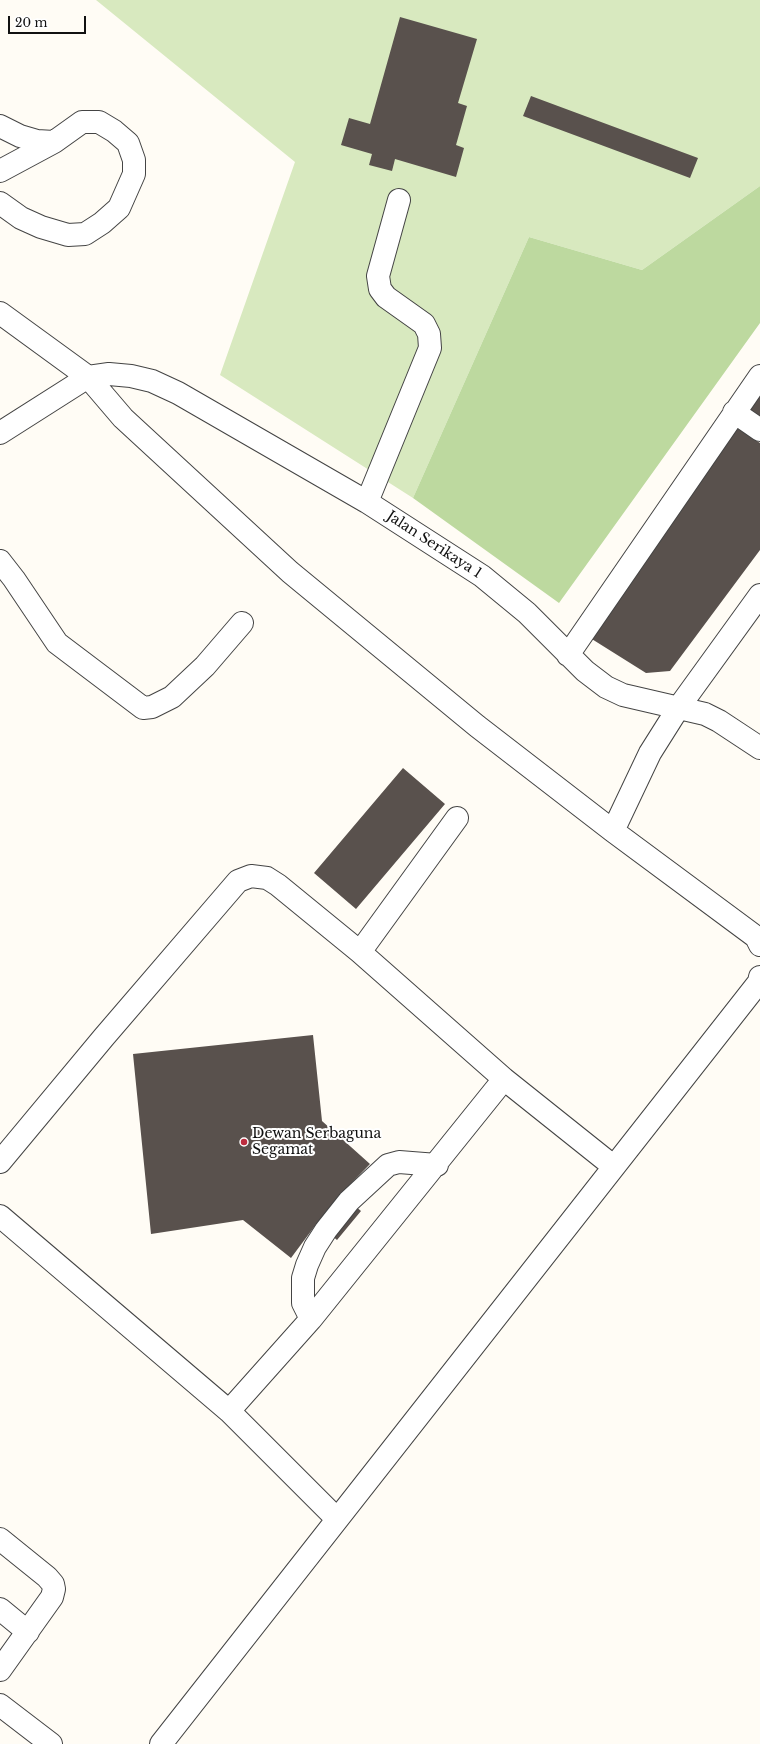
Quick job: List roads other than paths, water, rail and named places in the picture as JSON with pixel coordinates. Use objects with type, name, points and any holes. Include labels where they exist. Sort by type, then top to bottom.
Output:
[{"type":"street","points":[[0,171],[54,142],[82,122],[99,122],[114,131],[128,143],[134,160],[134,174],[119,208],[102,223],[86,234],[68,235],[41,227],[21,218],[0,203]]},
{"type":"street","points":[[0,126],[20,136],[54,142]]},
{"type":"street","points":[[367,502],[430,348],[429,334],[424,324],[386,298],[380,289],[378,276],[399,200]]},
{"type":"street","points":[[0,313],[88,377],[123,418],[290,572],[477,726],[613,831],[756,938],[760,945]]},
{"type":"street","name":"Jalan Serikaya 1","points":[[88,377],[109,374],[131,376],[152,381],[172,390],[367,502],[482,576],[527,613],[585,671],[606,687],[623,695],[705,714],[719,721],[760,748]]},
{"type":"street","points":[[568,655],[760,376]]},
{"type":"street","points":[[0,433],[88,377]]},
{"type":"street","points":[[734,412],[760,430]]},
{"type":"street","points":[[0,561],[14,579],[57,643],[143,708],[152,707],[172,697],[205,666],[242,623]]},
{"type":"street","points":[[613,831],[650,753],[679,708],[760,595]]},
{"type":"street","points":[[360,952],[457,818]]},
{"type":"street","points":[[0,1162],[104,1037],[238,881],[251,876],[267,878],[278,885],[360,952],[504,1079],[613,1166]]},
{"type":"street","points":[[161,1744],[613,1166],[759,982],[760,977]]},
{"type":"street","points":[[229,1411],[311,1319],[504,1079]]},
{"type":"street","points":[[311,1319],[304,1303],[303,1278],[307,1265],[315,1247],[326,1230],[349,1201],[388,1164],[399,1162],[436,1164]]},
{"type":"street","points":[[0,1216],[229,1411],[337,1518]]},
{"type":"street","points":[[0,1539],[53,1584],[52,1597],[0,1670]]},
{"type":"street","points":[[0,1609],[28,1632]]},
{"type":"street","points":[[0,1705],[51,1744]]},
{"type":"place","name":"Dewan Serbaguna Segamat","points":[[244,1142]]}]
